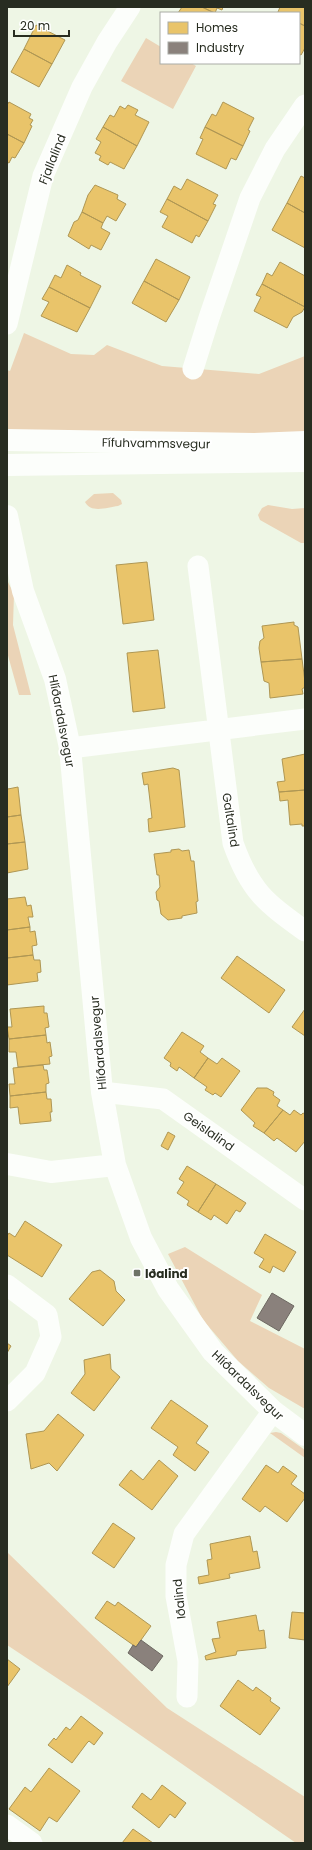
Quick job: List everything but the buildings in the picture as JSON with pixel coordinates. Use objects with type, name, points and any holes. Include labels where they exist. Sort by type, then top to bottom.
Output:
[{"type":"street","name":"Fjallalind","points":[[7,324],[43,176],[82,87],[107,42],[130,7]]},
{"type":"street","points":[[193,369],[208,318],[250,198],[275,149],[305,105]]},
{"type":"street","name":"Fífuhvammsvegur","points":[[7,440],[254,444],[305,442]]},
{"type":"street","points":[[7,454],[24,450],[42,449],[94,450],[125,443]]},
{"type":"street","name":"Fífuhvammsvegur","points":[[7,465],[305,461]]},
{"type":"street","name":"Hlíðardalsvegur","points":[[7,516],[23,591],[55,679],[70,748],[102,1092],[115,1165],[141,1238],[168,1290],[213,1352],[273,1411],[305,1435]]},
{"type":"street","name":"Hlíðardalsvegur","points":[[7,562],[23,591]]},
{"type":"street","name":"Galtalind","points":[[198,566],[233,843],[251,884],[264,900],[305,931]]},
{"type":"street","points":[[70,748],[305,719]]},
{"type":"street","name":"Geislalind","points":[[102,1092],[163,1099],[305,1200]]},
{"type":"street","points":[[7,1164],[51,1172],[115,1165]]},
{"type":"street","points":[[7,1285],[47,1315],[51,1337],[35,1373],[7,1401]]},
{"type":"street","name":"Iðalind","points":[[187,1697],[188,1661],[176,1596],[176,1565],[184,1534],[273,1411]]},
{"type":"street","points":[[7,1825],[32,1843]]},
{"type":"shaded area","points":[[146,38],[160,46],[160,64],[193,64],[196,66],[173,109],[121,81]]},
{"type":"shaded area","points":[[24,333],[71,354],[94,355],[107,345],[162,366],[259,374],[305,356],[305,435],[7,435],[7,370],[10,371]]},
{"type":"shaded area","points":[[113,493],[121,500],[122,504],[118,506],[95,509],[88,506],[85,502],[94,494]]},
{"type":"shaded area","points":[[268,505],[292,509],[305,508],[305,543],[301,543],[260,520],[258,515],[262,508]]},
{"type":"shaded area","points":[[7,580],[14,594],[13,625],[31,695],[19,695],[7,652]]},
{"type":"shaded area","points":[[185,1247],[262,1295],[250,1321],[305,1349],[305,1409],[269,1388],[238,1361],[203,1320],[168,1254]]},
{"type":"shaded area","points":[[270,1433],[281,1433],[305,1450],[305,1458]]},
{"type":"shaded area","points":[[7,1552],[167,1708],[305,1797],[305,1843],[296,1843],[84,1696],[7,1645]]},
{"type":"place","name":"Iðalind","points":[[137,1273]]}]
